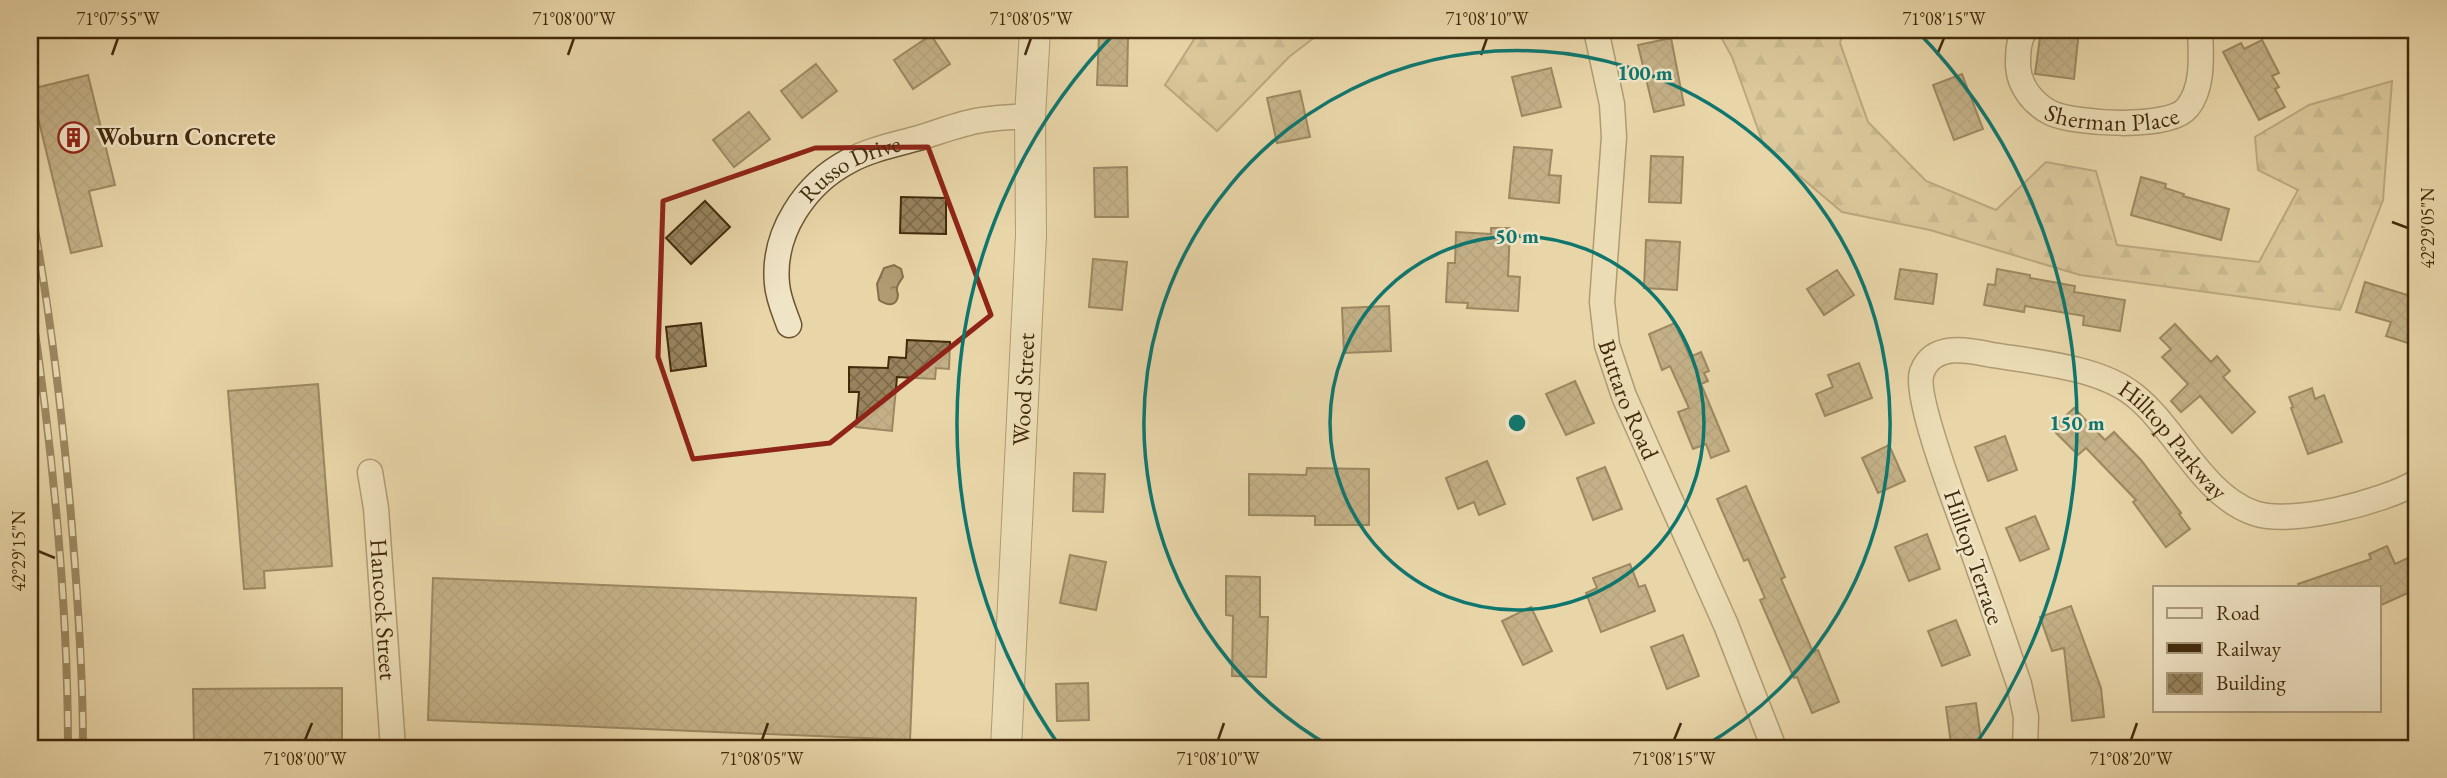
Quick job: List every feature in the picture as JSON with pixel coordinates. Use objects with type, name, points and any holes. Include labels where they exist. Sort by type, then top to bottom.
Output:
[{"type":"street","name":"Wood Street","points":[[1006,748],[1031,235],[1030,116],[1035,30]]},
{"type":"street","name":"Buttaro Road","points":[[1596,30],[1612,104],[1614,137],[1602,302],[1605,338],[1624,396],[1726,625],[1774,748]]},
{"type":"street","name":"Sherman Place","points":[[2025,30],[2018,54],[2019,73],[2022,84],[2038,104],[2061,116],[2124,122],[2164,120],[2178,116],[2186,110],[2192,100],[2199,73],[2200,30]]},
{"type":"street","name":"Russo Drive","points":[[789,325],[777,283],[778,255],[783,237],[799,204],[817,184],[835,169],[863,154],[981,120],[1030,116]]},
{"type":"street","name":"Hilltop Parkway","points":[[1925,366],[1941,352],[1963,350],[2061,367],[2116,384],[2134,395],[2150,410],[2220,492],[2242,508],[2272,518],[2334,510],[2397,491],[2417,482]]},
{"type":"street","name":"Hilltop Terrace","points":[[1925,366],[1920,385],[1937,451],[2019,684],[2026,717],[2025,748]]},
{"type":"street","name":"Hancock Street","points":[[370,472],[376,508],[393,748]]},
{"type":"highlighted area","points":[[928,147],[991,315],[830,443],[693,459],[658,357],[663,201],[815,148]]},
{"type":"green space","points":[[1200,30],[1324,30],[1289,57],[1217,131],[1165,85]]},
{"type":"green space","points":[[1717,30],[1844,30],[1840,43],[1868,122],[1926,181],[1996,210],[2046,162],[2096,171],[2117,245],[2259,262],[2298,190],[2258,170],[2255,137],[2309,105],[2392,81],[2383,200],[2340,310],[2080,275],[1930,230],[1842,212],[1764,146],[1732,57]]},
{"type":"water","points":[[894,265],[901,269],[903,277],[897,287],[896,302],[888,304],[879,300],[877,284],[884,268]]},
{"type":"building","points":[[2041,30],[2079,30],[2074,79],[2035,74]]},
{"type":"building","points":[[931,35],[950,64],[913,89],[894,60]]},
{"type":"building","points":[[1099,36],[1128,37],[1127,86],[1097,85]]},
{"type":"building","points":[[1671,38],[1684,105],[1654,112],[1638,45]]},
{"type":"building","points":[[2262,40],[2279,73],[2272,76],[2279,87],[2275,89],[2285,107],[2259,120],[2223,52],[2241,43],[2244,49]]},
{"type":"building","points":[[816,64],[837,91],[802,118],[781,91]]},
{"type":"building","points":[[1551,68],[1561,107],[1522,116],[1512,77]]},
{"type":"building","points":[[1962,74],[1983,129],[1954,140],[1933,85]]},
{"type":"building","name":"Woburn Concrete","points":[[88,75],[115,185],[89,191],[102,246],[71,253],[31,89]]},
{"type":"building","points":[[1300,91],[1310,137],[1277,143],[1267,98]]},
{"type":"building","points":[[749,112],[770,139],[734,167],[713,140]]},
{"type":"building","points":[[1514,147],[1552,150],[1549,175],[1561,176],[1559,203],[1509,198]]},
{"type":"building","points":[[1651,156],[1683,157],[1681,203],[1649,202]]},
{"type":"building","points":[[1127,167],[1128,217],[1095,217],[1094,168]]},
{"type":"building","points":[[2141,177],[2166,184],[2165,188],[2184,194],[2183,196],[2229,209],[2221,240],[2131,215]]},
{"type":"building","points":[[901,197],[946,198],[946,234],[900,233]]},
{"type":"building","points":[[705,201],[730,227],[691,264],[666,238]]},
{"type":"building","points":[[1491,228],[1510,228],[1508,276],[1520,277],[1518,311],[1467,308],[1468,303],[1446,302],[1448,263],[1455,263],[1456,232],[1491,234]]},
{"type":"building","points":[[1646,240],[1680,242],[1677,290],[1644,288]]},
{"type":"building","points":[[1093,259],[1127,262],[1122,310],[1089,307]]},
{"type":"building","points":[[1900,269],[1937,274],[1933,304],[1895,299]]},
{"type":"building","points":[[1997,269],[2075,286],[2074,292],[2125,300],[2120,331],[2083,325],[2084,316],[2025,306],[2024,312],[1984,305],[1988,284],[1995,285]]},
{"type":"building","points":[[1837,270],[1854,295],[1824,315],[1807,289]]},
{"type":"building","points":[[2365,282],[2417,298],[2417,346],[2386,336],[2391,322],[2356,312]]},
{"type":"building","points":[[1389,306],[1391,351],[1344,353],[1342,308]]},
{"type":"building","points":[[701,323],[706,366],[671,371],[666,327]]},
{"type":"building","points":[[1675,323],[1690,357],[1701,352],[1709,371],[1704,373],[1708,381],[1701,384],[1729,451],[1711,458],[1706,444],[1693,449],[1678,412],[1689,408],[1670,366],[1662,370],[1649,334]]},
{"type":"building","points":[[2175,324],[2211,362],[2217,356],[2230,371],[2223,377],[2255,412],[2232,433],[2200,396],[2181,412],[2171,401],[2188,384],[2162,357],[2171,349],[2160,338]]},
{"type":"building","points":[[907,340],[950,342],[949,369],[936,368],[935,379],[897,377],[892,431],[856,427],[859,392],[849,392],[849,367],[888,368],[889,357],[906,358]]},
{"type":"building","points":[[1859,363],[1872,398],[1825,416],[1816,394],[1833,387],[1828,375]]},
{"type":"building","points":[[1575,381],[1594,423],[1566,435],[1546,394]]},
{"type":"building","points":[[318,384],[332,566],[264,571],[265,588],[244,589],[228,391]]},
{"type":"building","points":[[2312,388],[2315,399],[2324,395],[2342,442],[2308,454],[2289,397]]},
{"type":"building","points":[[2074,408],[2105,440],[2114,432],[2141,460],[2190,529],[2166,547],[2133,502],[2136,500],[2086,448],[2078,455],[2052,429]]},
{"type":"building","points":[[2005,436],[2017,470],[1988,481],[1975,447]]},
{"type":"building","points":[[1889,445],[1905,481],[1878,493],[1862,458]]},
{"type":"building","points":[[1487,461],[1505,504],[1479,515],[1474,502],[1458,509],[1446,478]]},
{"type":"building","points":[[1605,467],[1622,509],[1593,520],[1577,478]]},
{"type":"building","points":[[1307,468],[1369,469],[1369,525],[1315,525],[1315,516],[1249,515],[1249,474],[1306,475]]},
{"type":"building","points":[[1074,473],[1105,474],[1103,512],[1073,511]]},
{"type":"building","points":[[1746,486],[1785,577],[1781,579],[1813,652],[1818,650],[1839,702],[1812,713],[1760,600],[1765,598],[1748,559],[1744,561],[1717,499]]},
{"type":"building","points":[[2035,516],[2049,549],[2020,561],[2006,528]]},
{"type":"building","points":[[1927,534],[1940,569],[1909,581],[1895,547]]},
{"type":"building","points":[[2387,546],[2395,564],[2417,554],[2417,589],[2380,606],[2380,586],[2298,586],[2371,559],[2369,554]]},
{"type":"building","points":[[1070,555],[1106,562],[1096,610],[1060,603]]},
{"type":"building","points":[[1630,564],[1639,587],[1645,585],[1655,611],[1601,632],[1586,593],[1597,588],[1593,578]]},
{"type":"building","points":[[1226,576],[1260,577],[1260,617],[1268,617],[1266,677],[1232,676],[1233,616],[1226,615]]},
{"type":"building","points":[[433,578],[916,598],[910,740],[428,720]]},
{"type":"building","points":[[2071,606],[2101,688],[2104,717],[2072,721],[2064,648],[2052,651],[2040,617]]},
{"type":"building","points":[[1531,607],[1552,651],[1523,665],[1502,621]]},
{"type":"building","points":[[1956,620],[1970,655],[1942,666],[1928,631]]},
{"type":"building","points":[[1683,635],[1699,676],[1667,689],[1651,647]]},
{"type":"building","points":[[1088,683],[1089,720],[1057,721],[1056,684]]},
{"type":"building","points":[[342,688],[342,748],[194,748],[193,689]]},
{"type":"building","points":[[1976,703],[1981,740],[1951,744],[1946,707]]},
{"type":"railway","points":[[30,203],[49,315],[66,466],[79,626],[83,748]]},
{"type":"railway","points":[[30,297],[45,409],[62,578],[68,748]]},
{"type":"place","name":"Woburn Concrete","points":[[73,137]]}]
